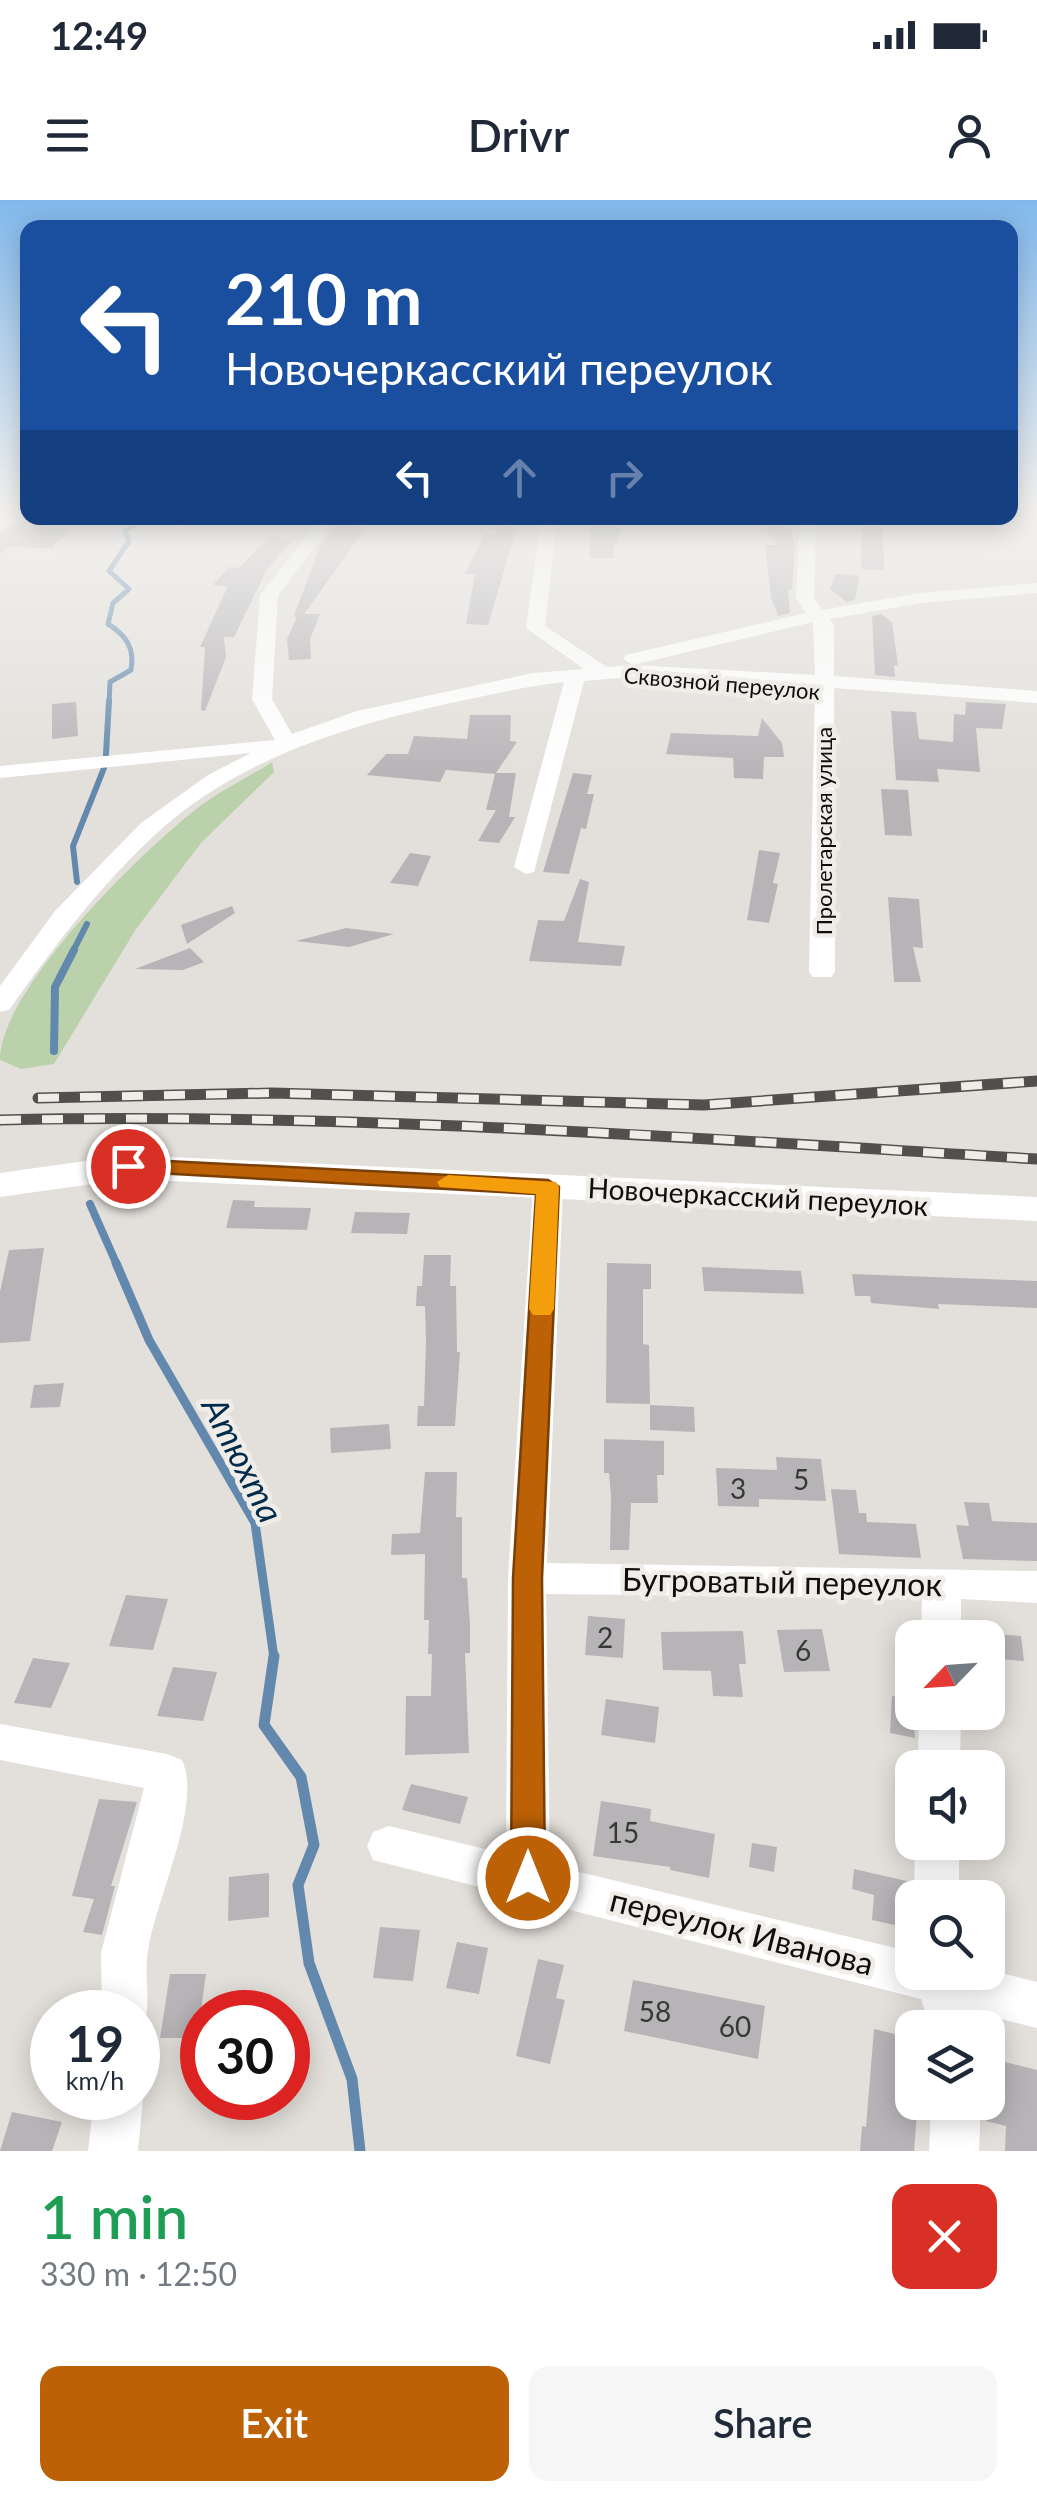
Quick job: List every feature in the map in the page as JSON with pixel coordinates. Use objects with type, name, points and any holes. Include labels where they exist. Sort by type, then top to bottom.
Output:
[{"type":"main road","name":"Новочеркасский переулок","points":[[0,1185],[128,1166],[1037,1208]]},
{"type":"street","points":[[268,595],[262,700],[286,743]]},
{"type":"street","points":[[539,595],[535,628],[602,672]]},
{"type":"street","name":"Пролетарская улица","points":[[804,595],[825,626],[822,972]]},
{"type":"street","points":[[0,1004],[64,916],[150,828],[216,780],[286,743],[357,717],[602,672],[642,655],[817,616],[955,595]]},
{"type":"street","name":"Сквозной переулок","points":[[602,672],[1037,697]]},
{"type":"street","points":[[526,867],[576,674]]},
{"type":"street","name":"Сквозной переулок","points":[[824,687],[1037,707]]},
{"type":"street","points":[[0,772],[286,743]]},
{"type":"street","points":[[528,1878],[527,1578],[548,1187]]},
{"type":"street","name":"Бугроватый переулок","points":[[527,1578],[942,1582],[1037,1588]]},
{"type":"street","points":[[941,1620],[942,1582]]},
{"type":"street","points":[[0,1742],[167,1773],[164,1806],[124,1953],[125,1990]]},
{"type":"street","name":"переулок Иванова","points":[[389,1846],[895,1966]]},
{"type":"street","name":"переулок Иванова","points":[[986,1990],[1037,2005]]},
{"type":"street","points":[[113,2151],[116,2120]]},
{"type":"street","points":[[954,2151],[955,2120]]},
{"type":"green space","points":[[272,762],[274,772],[201,843],[136,929],[54,1064],[21,1069],[0,1060],[6,1031],[23,998],[76,925],[140,858],[194,811]]},
{"type":"building","points":[[224,595],[254,595],[234,637],[224,637],[226,657],[205,711],[201,710],[205,647],[200,647]]},
{"type":"building","points":[[302,595],[318,595],[304,614],[320,614],[310,639],[311,659],[289,660],[287,639],[297,617],[294,616]]},
{"type":"building","points":[[471,595],[497,595],[488,625],[466,624]]},
{"type":"building","points":[[789,595],[790,613],[778,616],[771,597]]},
{"type":"building","points":[[838,595],[856,595],[855,600],[847,602]]},
{"type":"building","points":[[881,614],[892,622],[898,666],[894,665],[895,677],[875,675],[872,616]]},
{"type":"building","points":[[76,702],[78,736],[52,739],[52,704]]},
{"type":"building","points":[[966,702],[1006,704],[1002,729],[976,728],[980,772],[937,769],[939,782],[896,780],[891,711],[916,712],[919,739],[953,742],[954,714],[965,715]]},
{"type":"building","points":[[470,715],[511,715],[510,741],[517,742],[496,773],[516,773],[509,817],[515,817],[499,843],[478,841],[496,810],[486,810],[495,774],[446,770],[440,782],[367,775],[386,754],[408,754],[414,736],[467,739]]},
{"type":"building","points":[[762,718],[782,743],[784,757],[764,757],[763,779],[734,778],[733,758],[666,754],[671,733],[758,736]]},
{"type":"building","points":[[573,773],[592,775],[587,794],[594,794],[586,829],[581,828],[569,874],[543,872]]},
{"type":"building","points":[[881,789],[908,790],[912,836],[885,835]]},
{"type":"building","points":[[759,850],[780,853],[769,923],[747,920]]},
{"type":"building","points":[[410,853],[431,856],[418,886],[390,883]]},
{"type":"building","points":[[580,879],[589,882],[578,942],[625,946],[621,966],[529,961],[538,920],[564,921]]},
{"type":"building","points":[[888,897],[919,899],[923,948],[913,947],[921,982],[894,982]]},
{"type":"building","points":[[232,906],[235,913],[187,944],[181,925]]},
{"type":"building","points":[[346,928],[394,934],[349,947],[296,941]]},
{"type":"building","points":[[190,948],[204,962],[183,970],[135,969]]},
{"type":"building","points":[[233,1200],[255,1201],[254,1207],[311,1208],[307,1230],[226,1228]]},
{"type":"building","points":[[355,1212],[410,1213],[407,1234],[351,1233]]},
{"type":"building","points":[[44,1248],[30,1341],[0,1343],[0,1292],[9,1250]]},
{"type":"building","points":[[424,1255],[451,1255],[450,1286],[456,1286],[460,1352],[455,1426],[417,1426],[418,1406],[424,1406],[425,1306],[416,1306]]},
{"type":"building","points":[[607,1263],[651,1264],[651,1289],[643,1289],[643,1344],[649,1345],[650,1404],[606,1403]]},
{"type":"building","points":[[702,1267],[801,1271],[804,1294],[704,1291]]},
{"type":"building","points":[[852,1274],[1037,1281],[1037,1308],[938,1304],[939,1309],[871,1303],[870,1296],[855,1296]]},
{"type":"building","points":[[64,1383],[60,1407],[30,1408],[34,1385]]},
{"type":"building","points":[[650,1405],[694,1407],[695,1432],[650,1430]]},
{"type":"building","points":[[389,1424],[391,1449],[331,1453],[330,1428]]},
{"type":"building","points":[[604,1439],[664,1441],[664,1475],[657,1475],[658,1503],[631,1503],[629,1550],[610,1550],[611,1496],[609,1473],[604,1473]]},
{"type":"building","points":[[776,1457],[821,1459],[826,1501],[759,1499],[759,1507],[718,1506],[716,1468],[777,1470]]},
{"type":"building","points":[[425,1472],[457,1472],[456,1517],[462,1517],[462,1578],[467,1578],[470,1625],[470,1653],[465,1653],[469,1753],[405,1755],[406,1696],[431,1696],[432,1654],[428,1654],[429,1620],[424,1620],[425,1554],[391,1555],[392,1534],[420,1533]]},
{"type":"building","points":[[831,1489],[856,1490],[859,1513],[866,1513],[867,1522],[916,1524],[921,1558],[839,1554]]},
{"type":"building","points":[[964,1502],[989,1503],[992,1521],[1037,1523],[1037,1561],[963,1559],[956,1525],[969,1526]]},
{"type":"building","points":[[126,1595],[168,1599],[153,1650],[109,1646]]},
{"type":"building","points":[[588,1616],[625,1619],[623,1658],[585,1655]]},
{"type":"building","points":[[822,1629],[830,1671],[784,1672],[777,1630]]},
{"type":"building","points":[[743,1631],[746,1664],[739,1664],[743,1697],[713,1696],[711,1671],[663,1670],[661,1632]]},
{"type":"building","points":[[1005,1635],[1021,1636],[1024,1661],[1005,1660]]},
{"type":"building","points":[[33,1658],[70,1663],[51,1708],[14,1703]]},
{"type":"building","points":[[173,1667],[217,1672],[203,1721],[157,1716]]},
{"type":"building","points":[[892,1696],[895,1730],[914,1730],[915,1738],[890,1733]]},
{"type":"building","points":[[606,1699],[659,1707],[655,1743],[601,1735]]},
{"type":"building","points":[[411,1784],[468,1797],[460,1824],[402,1810]]},
{"type":"building","points":[[99,1799],[137,1802],[111,1886],[115,1886],[102,1935],[83,1932],[94,1899],[72,1896]]},
{"type":"building","points":[[601,1801],[651,1809],[650,1821],[715,1834],[709,1878],[670,1867],[593,1856]]},
{"type":"building","points":[[752,1843],[777,1847],[774,1872],[749,1867]]},
{"type":"building","points":[[854,1869],[902,1880],[895,1880],[895,1925],[872,1920],[874,1895],[852,1889]]},
{"type":"building","points":[[269,1873],[269,1917],[228,1921],[229,1877]]},
{"type":"building","points":[[380,1927],[420,1930],[413,1981],[373,1978]]},
{"type":"building","points":[[457,1942],[488,1948],[479,1994],[446,1988]]},
{"type":"building","points":[[538,1959],[564,1965],[556,1998],[565,2000],[550,2064],[516,2056]]},
{"type":"building","points":[[170,1974],[206,1974],[204,1990],[180,1990],[180,2038],[160,2038]]},
{"type":"building","points":[[633,1980],[765,2006],[758,2059],[624,2031]]},
{"type":"building","points":[[874,2029],[895,2034],[895,2120],[917,2120],[914,2151],[860,2151],[862,2126],[866,2127]]},
{"type":"building","points":[[1005,2062],[1037,2070],[1037,2151],[1005,2151],[1006,2126],[986,2121],[1005,2120]]},
{"type":"building","points":[[12,2112],[30,2116],[30,2120],[62,2122],[52,2151],[0,2151]]},
{"type":"waterway","name":"Атюхта","points":[[109,704],[110,682],[131,670],[132,662],[128,643],[108,624],[113,603],[122,595]]},
{"type":"waterway","name":"Атюхта","points":[[106,754],[109,701]]},
{"type":"waterway","name":"Атюхта","points":[[77,882],[73,846],[104,768]]},
{"type":"waterway","name":"Атюхта","points":[[72,953],[87,924]]},
{"type":"waterway","name":"Атюхта","points":[[54,1051],[55,987],[74,950]]},
{"type":"waterway","name":"Атюхта","points":[[90,1204],[117,1265]]},
{"type":"waterway","name":"Атюхта","points":[[116,1263],[149,1340],[255,1523],[274,1657]]},
{"type":"waterway","name":"Атюхта","points":[[274,1657],[264,1725],[301,1777],[314,1845],[298,1885],[309,1963],[352,2079],[360,2151]]},
{"type":"railway","points":[[38,1098],[272,1093],[704,1105],[1037,1081]]},
{"type":"railway","points":[[0,1120],[389,1123],[1037,1159]]},
{"type":"slow traffic","points":[[448,1182],[548,1187],[541,1309]]},
{"type":"route","points":[[128,1166],[548,1187],[527,1578],[528,1878]]}]
